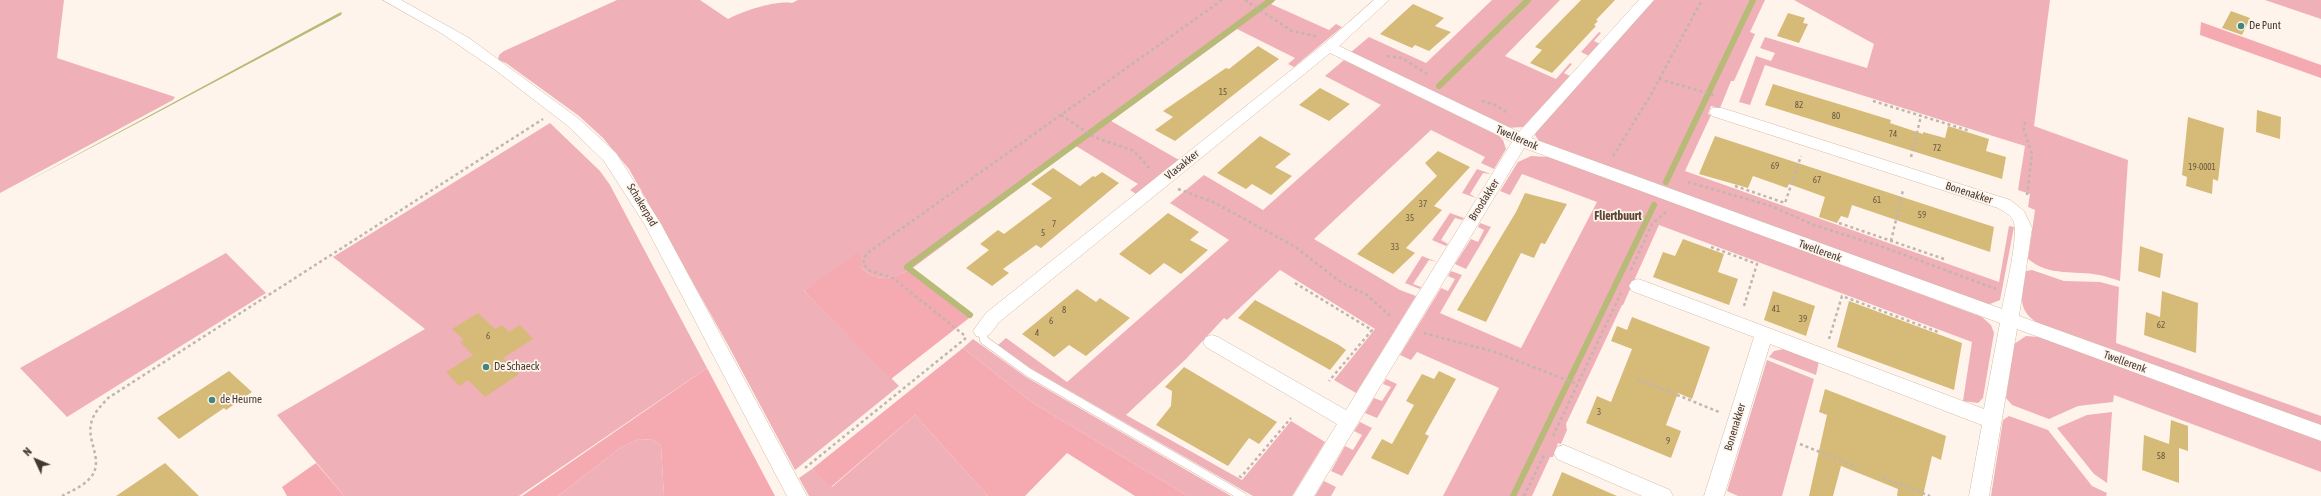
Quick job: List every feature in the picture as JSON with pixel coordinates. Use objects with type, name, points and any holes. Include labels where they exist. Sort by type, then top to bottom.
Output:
[{"type":"street","name":"Schakerpad","points":[[390,0],[410,9],[484,54],[577,124],[610,158],[628,182],[653,224],[793,488]]},
{"type":"street","name":"Vlasakker","points":[[982,330],[992,318],[1331,45],[1382,0]]},
{"type":"street","name":"Broodakker","points":[[1304,496],[1520,141],[1647,0]]},
{"type":"street","name":"Twellerenk","points":[[1331,45],[1520,141],[2321,433]]},
{"type":"street","name":"Bonenakker","points":[[1718,112],[2012,208],[2019,214],[2024,223],[2013,298],[1979,496]]},
{"type":"street","points":[[1630,283],[1991,420]]},
{"type":"street","name":"Bonenakker","points":[[1714,496],[1764,334]]},
{"type":"street","points":[[1212,342],[1349,421]]},
{"type":"street","points":[[1553,449],[1663,496]]},
{"type":"lane","points":[[982,330],[984,340],[1028,372],[1242,496]]},
{"type":"path","points":[[967,338],[891,277],[874,274],[866,270],[863,264],[864,259],[873,248],[1222,0]]},
{"type":"path","points":[[1245,0],[1263,10],[1292,31],[1331,45]]},
{"type":"path","points":[[1611,159],[1660,79],[1702,0]]},
{"type":"path","points":[[1660,79],[1712,94]]},
{"type":"path","points":[[1873,101],[1970,131]]},
{"type":"path","points":[[1060,115],[1094,137],[1134,151],[1147,164],[1152,173],[1181,191],[1214,202],[1265,232],[1294,246],[1342,283],[1367,295],[1390,316],[1407,327],[1433,337],[1494,352],[1577,384]]},
{"type":"path","points":[[1910,158],[1921,116]]},
{"type":"path","points":[[62,496],[90,479],[94,472],[96,463],[90,435],[90,423],[95,411],[108,398],[546,117]]},
{"type":"path","points":[[2025,122],[2024,130],[2032,154],[2026,195]]},
{"type":"path","points":[[1736,186],[1784,203],[1801,156]]},
{"type":"path","points":[[1682,180],[1742,199],[1771,206],[1814,225],[1983,284],[2013,298]]},
{"type":"path","points":[[1524,496],[1553,449],[1577,384],[1630,283],[1652,224],[1670,209],[1689,182]]},
{"type":"path","points":[[1891,241],[1903,190]]},
{"type":"path","points":[[1839,223],[1944,260]]},
{"type":"path","points":[[1711,247],[1757,264],[1738,324]]},
{"type":"path","points":[[1295,283],[1372,330],[1329,381]]},
{"type":"path","points":[[1824,357],[1842,296],[1938,332]]},
{"type":"path","points":[[793,488],[967,338],[982,330]]},
{"type":"path","points":[[1638,379],[1738,419]]},
{"type":"path","points":[[1234,473],[1241,477],[1291,418]]},
{"type":"path","points":[[1800,444],[1857,467]]},
{"type":"path","points":[[1883,478],[1930,496]]},
{"type":"shaded area","points":[[0,0],[64,0],[57,58],[175,97],[173,100],[0,193]]},
{"type":"shaded area","points":[[617,0],[700,0],[728,19],[760,7],[785,2],[792,3],[798,0],[1276,0],[1271,4],[1329,30],[1336,24],[1342,27],[1294,67],[1288,64],[1295,58],[1237,29],[1111,121],[1179,160],[1136,194],[1130,190],[1138,184],[1076,146],[910,270],[891,277],[879,278],[873,276],[861,267],[861,256],[804,291],[899,386],[795,470],[728,345],[629,169],[603,138],[579,116],[506,63],[498,60],[499,55],[504,51]]},
{"type":"shaded area","points":[[1492,0],[1560,0],[1505,56],[1556,79],[1570,63],[1572,64],[1564,73],[1570,76],[1523,127],[1506,128],[1351,52],[1369,37],[1426,63]]},
{"type":"shaded area","points":[[1654,0],[1765,0],[1750,32],[1755,34],[1734,81],[1731,81],[1720,108],[1711,106],[1708,114],[1711,115],[1685,171],[1999,282],[2009,226],[2014,227],[2000,300],[1990,304],[1983,304],[1539,141],[1535,135],[1537,128]]},
{"type":"shaded area","points":[[1794,0],[2050,0],[2034,126],[2128,160],[2120,281],[2099,275],[2054,271],[2036,265],[2028,259],[2035,210],[2028,207],[2030,194],[2018,190],[2025,146],[1765,65],[1750,105],[1739,102],[1756,56],[1771,61],[1775,53],[1760,48],[1765,37],[1867,68],[1874,44]]},
{"type":"shaded area","points":[[2265,0],[2321,0],[2321,19]]},
{"type":"shaded area","points":[[342,12],[341,15],[17,187],[339,13]]},
{"type":"shaded area","points":[[2201,22],[2321,65],[2321,78],[2200,35]]},
{"type":"shaded area","points":[[1599,32],[1601,33],[1594,41],[1600,44],[1589,56],[1581,52]]},
{"type":"shaded area","points":[[1344,60],[1499,136],[1503,140],[1506,149],[1494,169],[1481,163],[1485,157],[1431,130],[1314,239],[1400,290],[1416,296],[1356,393],[1334,380],[1375,329],[1280,270],[1227,320],[1224,318],[1186,359],[1126,415],[1242,480],[1291,421],[1325,442],[1292,496],[1253,496],[1030,368],[998,345],[1006,338],[1067,382],[1229,240],[1170,203],[1204,175],[1263,210],[1381,105],[1325,76]]},
{"type":"shaded area","points":[[550,123],[600,171],[610,185],[707,368],[519,496],[344,496],[277,415],[425,329],[333,257]]},
{"type":"shaded area","points":[[1531,156],[1548,157],[1615,180],[1982,317],[1991,325],[1994,333],[1983,398],[1978,403],[1963,401],[1972,342],[1659,225],[1623,305],[1566,424],[1567,430],[1561,444],[1558,443],[1553,457],[1550,457],[1532,496],[1443,496],[1499,388],[1417,352],[1411,360],[1400,355],[1441,288],[1448,291],[1455,279],[1448,276],[1451,271],[1462,275],[1440,313],[1521,348],[1597,202],[1522,174],[1510,195],[1500,191],[1518,162]]},
{"type":"shaded area","points":[[1477,169],[1491,174],[1483,173],[1470,194],[1476,198],[1462,193]]},
{"type":"shaded area","points":[[1450,213],[1464,218],[1462,220],[1455,218],[1441,240],[1448,244],[1446,246],[1432,240]]},
{"type":"shaded area","points":[[1480,223],[1491,227],[1466,269],[1455,264],[1471,239],[1478,242],[1484,230],[1478,227]]},
{"type":"shaded area","points":[[226,253],[266,293],[67,417],[20,368]]},
{"type":"shaded area","points":[[857,253],[861,256],[861,267],[873,276],[885,278],[910,270],[973,315],[891,379],[804,291]]},
{"type":"shaded area","points":[[1422,256],[1437,262],[1429,260],[1413,284],[1421,287],[1420,289],[1405,283]]},
{"type":"shaded area","points":[[2032,270],[2064,281],[2100,282],[2119,287],[2116,343],[2321,416],[2321,426],[2041,325],[2027,314],[2022,302],[2026,271]]},
{"type":"shaded area","points":[[2026,336],[2039,337],[2321,440],[2321,472],[2114,395],[2113,402],[2078,406],[2049,419],[2012,405],[2006,398],[2014,344]]},
{"type":"shaded area","points":[[973,339],[1026,377],[1231,496],[1188,496],[1033,403],[963,348]]},
{"type":"shaded area","points":[[963,348],[1033,403],[1188,496],[1135,496],[1067,453],[1025,496],[988,496],[915,415],[831,487],[812,469]]},
{"type":"shaded area","points":[[1784,349],[1819,361],[1816,375],[1769,357],[1774,351]]},
{"type":"shaded area","points":[[1767,360],[1814,379],[1782,496],[1738,496],[1727,491]]},
{"type":"shaded area","points":[[707,368],[775,496],[664,496],[661,446],[654,440],[639,439],[621,447],[558,496],[522,496]]},
{"type":"shaded area","points":[[1386,379],[1397,384],[1377,418],[1365,413],[1374,398],[1382,401],[1391,387],[1383,384]]},
{"type":"shaded area","points":[[2112,412],[2107,483],[2094,474],[2057,428],[2087,415]]},
{"type":"shaded area","points":[[915,415],[988,496],[809,496],[799,478],[812,469],[832,487]]},
{"type":"shaded area","points":[[2009,416],[2048,430],[2092,486],[2107,493],[2106,496],[1991,496],[2003,420]]},
{"type":"shaded area","points":[[1360,422],[1372,428],[1342,476],[1331,471],[1345,446],[1353,450],[1362,435],[1354,431]]},
{"type":"shaded area","points":[[639,439],[654,440],[661,446],[664,496],[558,496],[621,447]]},
{"type":"shaded area","points":[[316,463],[344,496],[287,496],[282,487]]},
{"type":"shaded area","points":[[1324,481],[1336,487],[1331,496],[1315,496]]},
{"type":"building","points":[[1581,0],[1615,0],[1596,20],[1598,21],[1594,25],[1596,26],[1552,73],[1530,63],[1542,50],[1535,47]]},
{"type":"building","points":[[1413,4],[1444,18],[1435,26],[1451,32],[1429,51],[1415,45],[1412,48],[1380,34]]},
{"type":"building","points":[[2231,11],[2250,18],[2242,35],[2222,28]]},
{"type":"building","points":[[1788,13],[1805,18],[1803,23],[1808,24],[1799,43],[1777,36]]},
{"type":"building","points":[[1258,46],[1279,59],[1175,141],[1155,130],[1173,117],[1163,111],[1226,68],[1229,69]]},
{"type":"building","points":[[1773,84],[1891,120],[1890,123],[1923,134],[1923,132],[1945,138],[1948,126],[1989,139],[1986,151],[2006,157],[2002,179],[1765,105]]},
{"type":"building","points":[[1320,88],[1350,104],[1329,121],[1299,105]]},
{"type":"building","points":[[2257,110],[2281,117],[2280,139],[2256,132]]},
{"type":"building","points":[[2188,117],[2224,128],[2218,181],[2213,179],[2212,194],[2186,186],[2187,177],[2182,175]]},
{"type":"building","points":[[1260,136],[1291,154],[1275,167],[1292,176],[1271,195],[1252,184],[1246,189],[1217,173]]},
{"type":"building","points":[[1715,136],[1994,227],[1990,252],[1852,205],[1848,218],[1841,216],[1837,223],[1819,217],[1825,197],[1789,184],[1787,188],[1753,176],[1748,188],[1699,174]]},
{"type":"building","points":[[1438,151],[1470,167],[1434,206],[1442,210],[1406,248],[1415,253],[1393,274],[1357,254],[1437,176],[1425,163]]},
{"type":"building","points":[[1053,168],[1080,186],[1093,176],[1095,177],[1102,172],[1119,183],[1041,248],[1036,245],[1003,269],[1009,273],[992,286],[966,268],[989,250],[980,244],[998,230],[1004,234],[1052,198],[1031,184]]},
{"type":"building","points":[[1525,193],[1567,204],[1545,244],[1541,243],[1534,258],[1521,253],[1486,322],[1457,310],[1516,212]]},
{"type":"building","points":[[1168,213],[1199,232],[1190,240],[1208,250],[1181,274],[1164,263],[1150,275],[1119,254]]},
{"type":"building","points":[[1683,239],[1724,254],[1718,272],[1738,279],[1729,305],[1653,277],[1663,252],[1675,256]]},
{"type":"building","points":[[2140,246],[2163,254],[2160,278],[2138,271]]},
{"type":"building","points":[[1077,289],[1096,302],[1100,298],[1130,318],[1086,356],[1069,345],[1054,357],[1022,334]]},
{"type":"building","points":[[1773,291],[1815,306],[1806,336],[1764,320]]},
{"type":"building","points":[[2162,291],[2198,303],[2196,353],[2144,335],[2146,312],[2160,317]]},
{"type":"building","points":[[1255,300],[1346,350],[1330,370],[1238,318]]},
{"type":"building","points":[[1849,301],[1962,343],[1954,390],[1837,347]]},
{"type":"building","points":[[478,313],[495,329],[502,325],[509,332],[520,325],[533,339],[503,358],[519,374],[485,397],[468,380],[459,386],[446,372],[473,355],[460,342],[464,340],[452,329]]},
{"type":"building","points":[[1632,317],[1710,347],[1692,399],[1678,393],[1666,425],[1681,431],[1671,458],[1586,423],[1597,396],[1611,402],[1632,349],[1611,341],[1617,326],[1627,330]]},
{"type":"building","points":[[1184,367],[1277,422],[1259,444],[1249,438],[1228,466],[1156,425],[1171,406],[1172,391],[1165,387]]},
{"type":"building","name":"de Heurne","points":[[229,371],[252,392],[226,410],[224,408],[179,439],[157,418]]},
{"type":"building","points":[[1439,371],[1456,379],[1425,434],[1429,436],[1408,475],[1371,458],[1382,439],[1392,444],[1414,405],[1406,401],[1422,374],[1434,379]]},
{"type":"building","points":[[1825,389],[1946,436],[1941,460],[1932,456],[1923,496],[1897,496],[1898,489],[1841,466],[1833,496],[1809,496],[1827,415],[1819,412]]},
{"type":"building","points":[[2171,420],[2188,426],[2188,451],[2179,448],[2179,483],[2142,470],[2144,435],[2169,444]]},
{"type":"building","points":[[165,463],[199,496],[116,496]]},
{"type":"building","points":[[1562,472],[1617,496],[1552,496]]},
{"type":"waterway","points":[[970,315],[907,267],[1271,0]]},
{"type":"waterway","points":[[1439,86],[1528,0]]},
{"type":"waterway","points":[[1666,182],[1753,0]]},
{"type":"waterway","points":[[1513,496],[1654,205]]},
{"type":"place","name":"De Punt","points":[[2241,26]]},
{"type":"place","name":"De Schaeck","points":[[486,367]]},
{"type":"place","name":"de Heurne","points":[[212,400]]},
{"type":"district","name":"Fliertbuurt","points":[[1618,216]]}]
